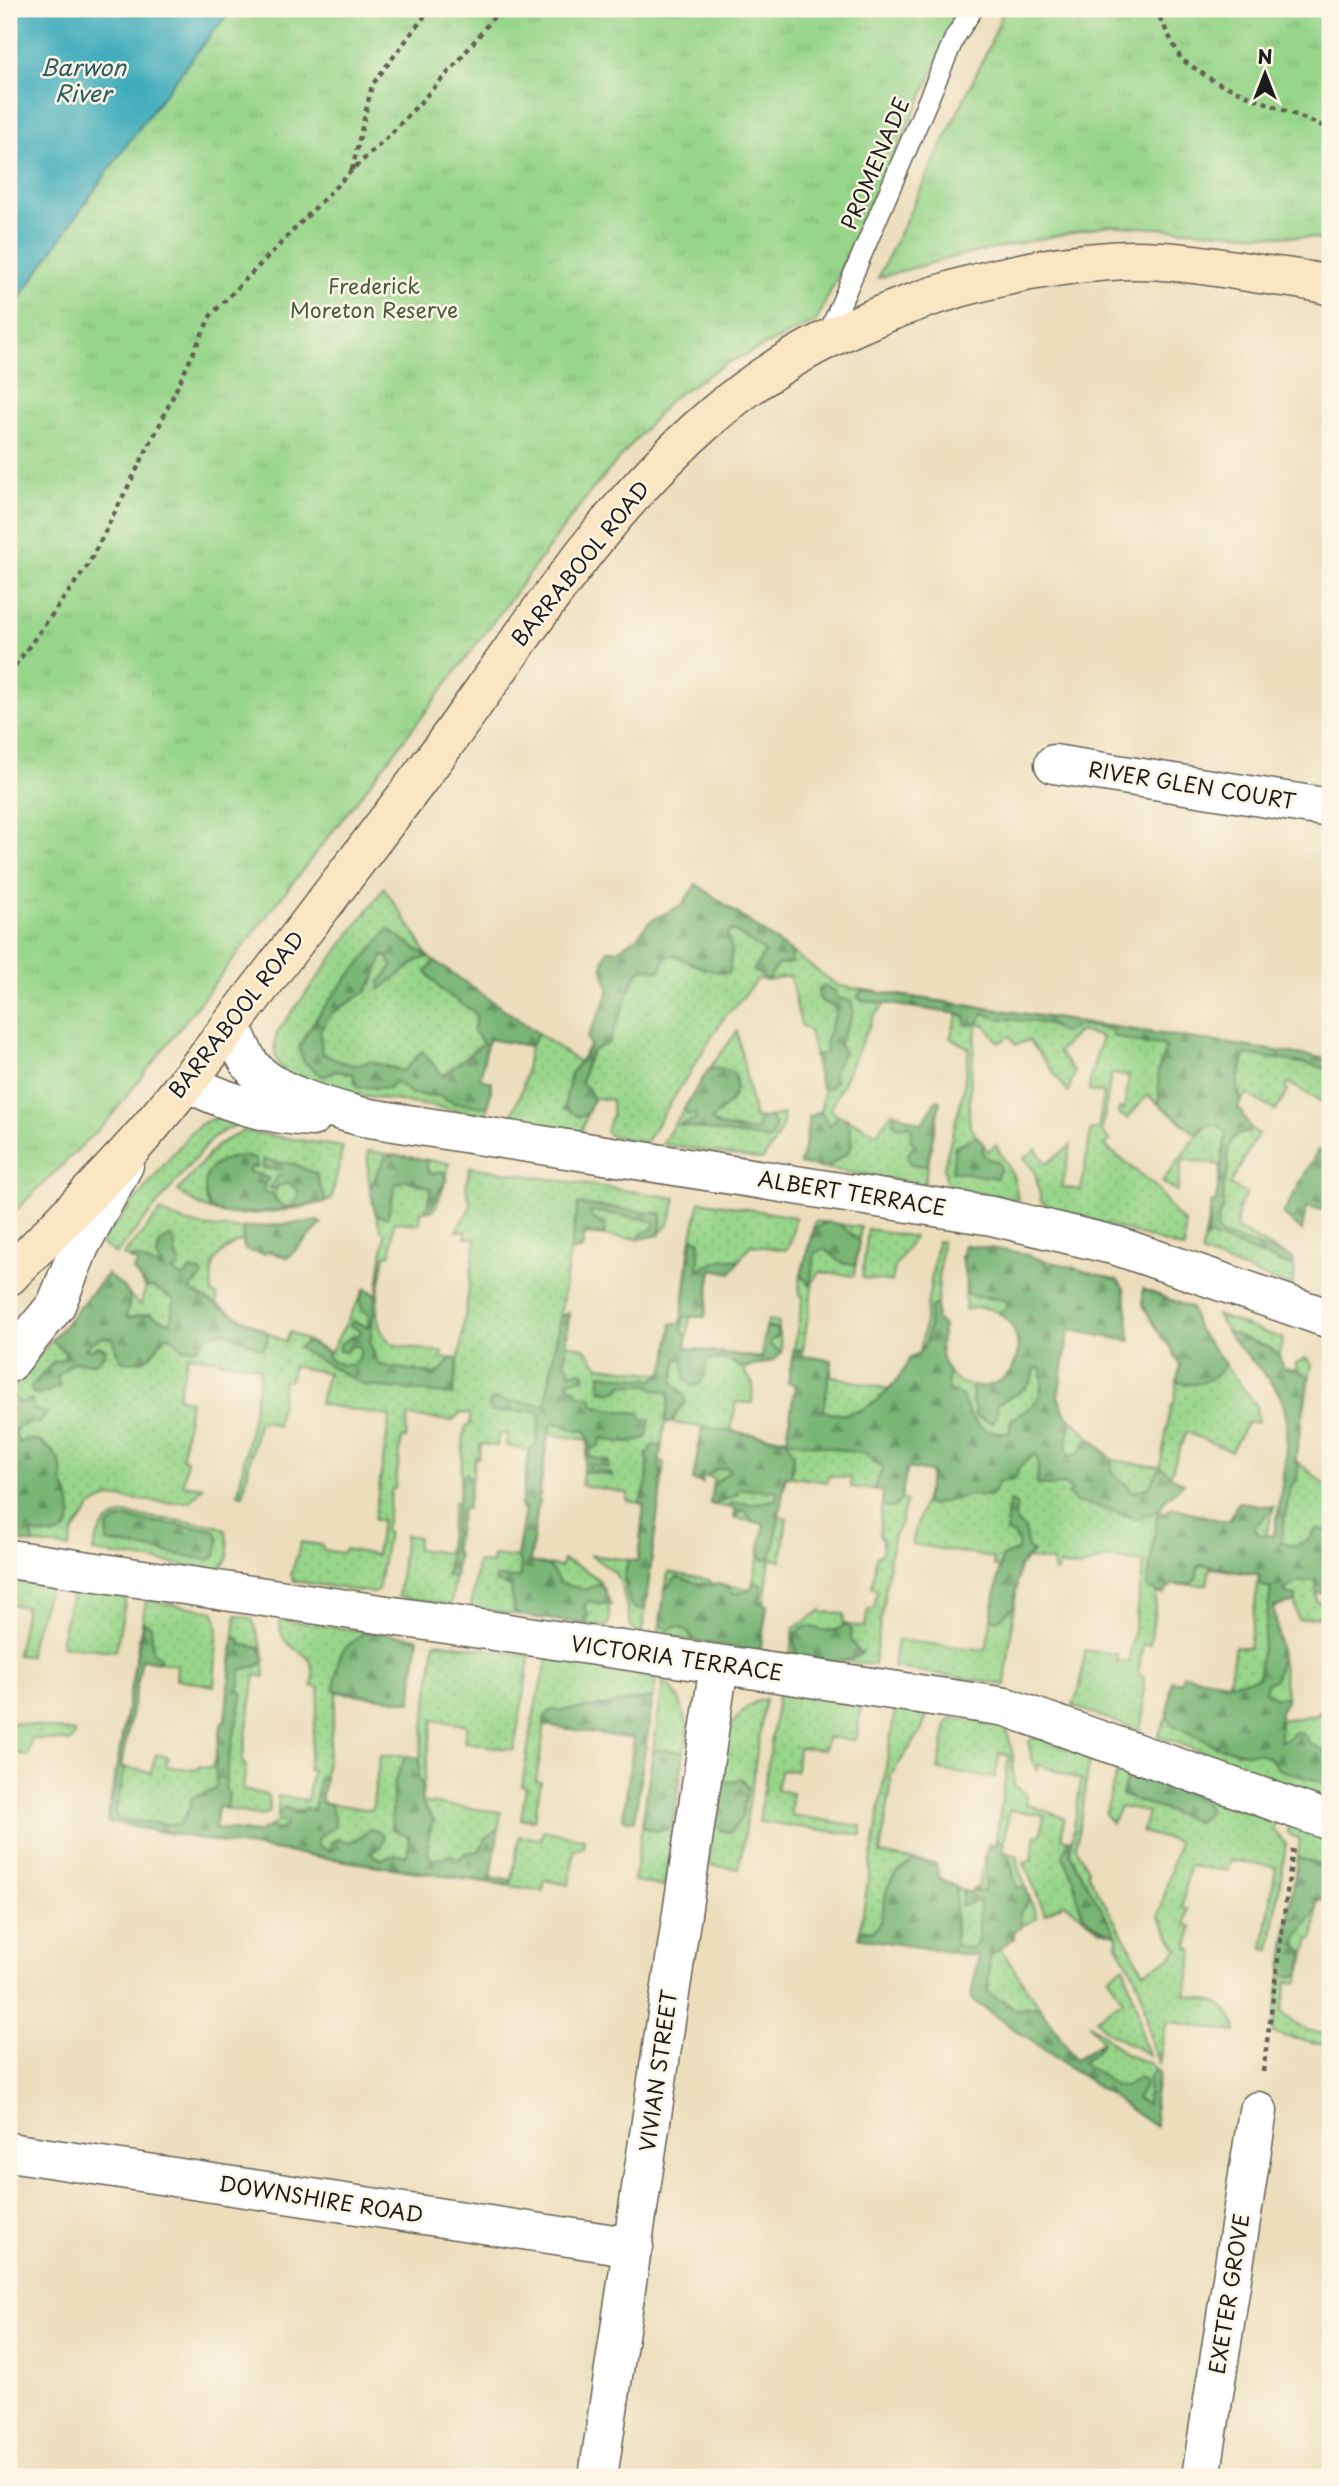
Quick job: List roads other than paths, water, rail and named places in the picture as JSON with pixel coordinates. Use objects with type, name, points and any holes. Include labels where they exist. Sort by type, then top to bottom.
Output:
[{"type":"street","name":"BARRABOOL ROAD","points":[[9,1276],[137,1141],[187,1082],[463,721],[540,612],[608,524],[711,416],[776,368],[825,340],[918,300],[1026,272],[1112,260],[1191,263],[1330,286]]},
{"type":"street","name":"RIVER GLEN COURT","points":[[1054,764],[1330,808]]},
{"type":"street","name":"ALBERT TERRACE","points":[[231,1025],[251,1066],[279,1088],[327,1108],[363,1117],[992,1216],[1117,1246],[1330,1319]]},
{"type":"street","name":"ALBERT TERRACE","points":[[187,1082],[215,1097],[295,1116],[363,1117]]},
{"type":"street","name":"BARRABOOL ROAD","points":[[9,1363],[56,1306],[80,1246],[137,1141]]},
{"type":"street","name":"VICTORIA TERRACE","points":[[9,1559],[1006,1707],[1330,1821]]},
{"type":"street","name":"VIVIAN STREET","points":[[598,2477],[719,1665]]},
{"type":"street","name":"EXETER GROVE","points":[[1201,2477],[1258,2111]]},
{"type":"street","name":"DOWNSHIRE ROAD","points":[[9,2152],[634,2247]]},
{"type":"lane","name":"PROMENADE","points":[[825,340],[955,37],[973,9]]},
{"type":"water","name":"Barwon River","points":[[9,9],[232,9],[89,197],[9,314]]},
{"type":"park label","name":"Frederick Moreton Reserve","points":[[374,299]]}]
